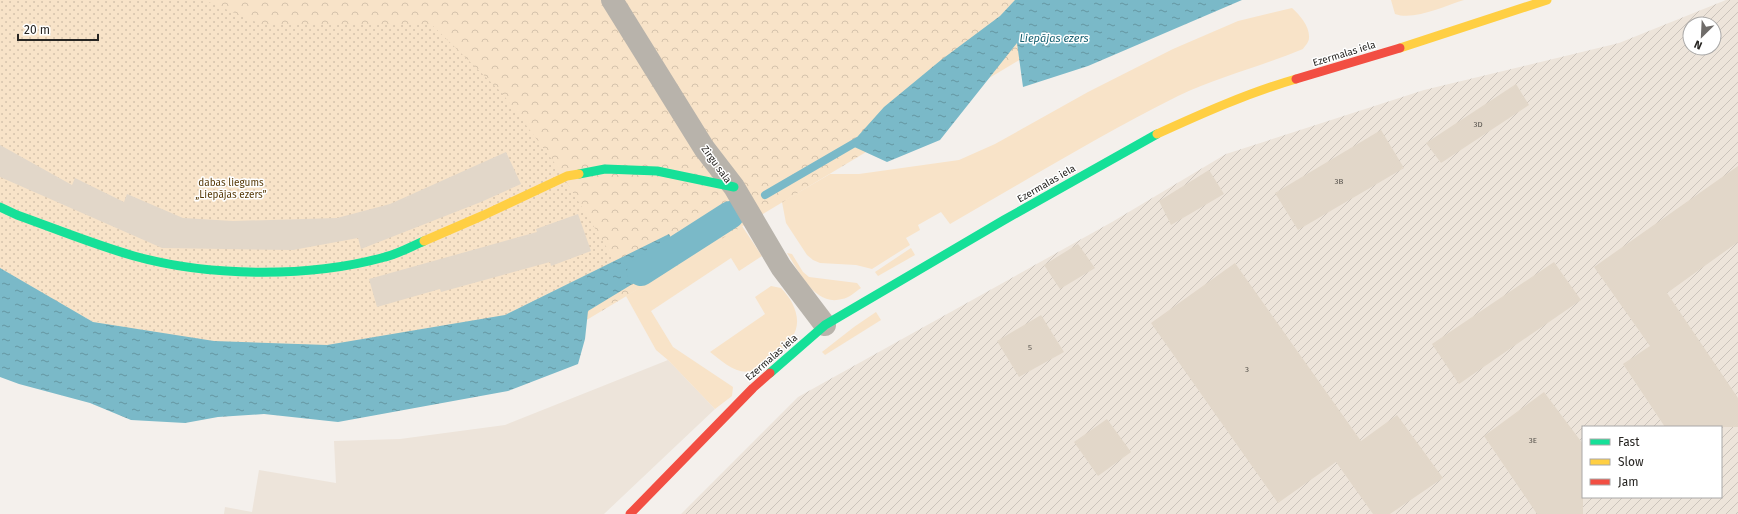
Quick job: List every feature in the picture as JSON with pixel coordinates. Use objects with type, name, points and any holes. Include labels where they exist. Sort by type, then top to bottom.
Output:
[{"type":"street","name":"Zirgu sala","points":[[612,0],[704,148],[734,187],[781,267],[825,325]]},
{"type":"street","name":"Ezermalas iela","points":[[630,514],[753,388],[825,325],[1004,220],[1140,143],[1199,115],[1269,87],[1362,60],[1547,0]]},
{"type":"street","points":[[0,207],[17,215],[134,256],[187,268],[241,272],[318,270],[386,256],[484,215],[567,176],[605,169],[657,171],[734,187]]},
{"type":"shaded area","points":[[1726,0],[1738,0],[1738,514],[681,514],[798,397],[1112,222],[1226,154],[1424,90],[1619,43],[1682,18],[1682,56],[1722,56],[1722,16],[1686,16]]},
{"type":"shaded area","points":[[668,360],[715,409],[604,514],[224,514],[225,507],[252,512],[259,470],[336,483],[334,441],[400,439],[505,425]]},
{"type":"green space","name":"dabas liegums „Liepājas ezers”","points":[[0,0],[1119,0],[550,342],[220,379],[0,330]]},
{"type":"green space","points":[[0,0],[204,0],[261,24],[431,24],[502,93],[556,165],[615,261],[505,315],[327,345],[214,341],[93,321],[0,268]]},
{"type":"green space","points":[[1391,0],[1464,0],[1420,14],[1403,16],[1395,14]]},
{"type":"green space","points":[[1292,8],[1301,18],[1308,30],[1309,39],[1303,49],[1193,89],[1178,96],[1091,142],[950,224],[941,212],[918,225],[920,230],[906,238],[910,245],[872,269],[856,265],[820,263],[813,260],[807,255],[786,223],[782,202],[830,174],[859,174],[959,160],[995,144],[1088,92],[1173,49],[1238,21]]},
{"type":"green space","points":[[742,226],[762,256],[739,271],[731,258],[651,311],[673,347],[733,387],[732,396],[715,409],[668,360],[656,350],[626,296]]},
{"type":"green space","points":[[911,248],[915,255],[878,276],[875,272]]},
{"type":"green space","points":[[787,253],[792,254],[803,272],[809,277],[857,283],[861,288],[845,298],[832,300],[824,298],[809,286]]},
{"type":"green space","points":[[771,286],[781,288],[790,299],[796,312],[797,326],[795,332],[784,347],[755,370],[749,372],[736,370],[710,352],[765,314],[755,297]]},
{"type":"green space","points":[[876,312],[881,320],[825,355],[822,352],[854,327]]},
{"type":"water","name":"Liepājas ezers","points":[[1015,0],[1242,0],[1088,66],[1023,87],[1017,43],[940,140],[887,162],[850,145],[884,107],[941,60],[1000,16]]},
{"type":"water","points":[[669,234],[674,244],[672,260],[588,311],[585,339],[578,364],[508,391],[338,422],[264,414],[218,417],[185,423],[131,420],[90,403],[19,384],[0,377],[0,268],[93,322],[214,341],[327,345],[505,315]]},
{"type":"building","points":[[1516,84],[1529,105],[1441,163],[1426,143]]},
{"type":"building","points":[[1381,130],[1404,168],[1298,230],[1275,193]]},
{"type":"building","points":[[0,145],[72,185],[75,178],[124,202],[127,194],[183,218],[233,221],[337,218],[390,204],[506,152],[521,184],[481,202],[361,249],[358,238],[293,250],[162,248],[0,177]]},
{"type":"building","points":[[1738,166],[1738,242],[1667,293],[1738,398],[1738,427],[1664,426],[1623,364],[1650,346],[1594,267]]},
{"type":"building","points":[[1209,170],[1224,194],[1171,225],[1159,201]]},
{"type":"building","points":[[578,214],[591,251],[551,266],[550,262],[441,292],[440,289],[377,307],[369,279],[537,232],[536,229]]},
{"type":"building","points":[[1078,244],[1095,268],[1060,289],[1044,265]]},
{"type":"building","points":[[1554,262],[1581,300],[1459,384],[1432,344]]},
{"type":"building","points":[[1235,263],[1361,441],[1397,415],[1443,478],[1390,514],[1373,514],[1336,462],[1278,503],[1151,323]]},
{"type":"building","points":[[1041,315],[1064,352],[1019,377],[997,341]]},
{"type":"building","points":[[1544,392],[1582,443],[1583,514],[1537,514],[1484,436]]},
{"type":"building","points":[[1107,419],[1131,452],[1098,476],[1074,442]]},
{"type":"waterway","points":[[765,195],[858,141]]},
{"type":"waterway","points":[[641,272],[730,215]]},
{"type":"traffic: fast","points":[[770,373],[825,325],[1004,220],[1157,134]]},
{"type":"traffic: fast","points":[[579,174],[605,169],[657,171],[734,187]]},
{"type":"traffic: fast","points":[[0,207],[76,237],[134,256],[163,263],[227,271],[260,272],[325,269],[390,256],[424,241]]},
{"type":"traffic: slow","points":[[1400,48],[1547,0]]},
{"type":"traffic: slow","points":[[1157,134],[1243,97],[1296,79]]},
{"type":"traffic: slow","points":[[424,241],[567,176],[579,174]]},
{"type":"traffic: jam","points":[[1296,79],[1400,48]]},
{"type":"traffic: jam","points":[[630,514],[753,388],[770,373]]}]
